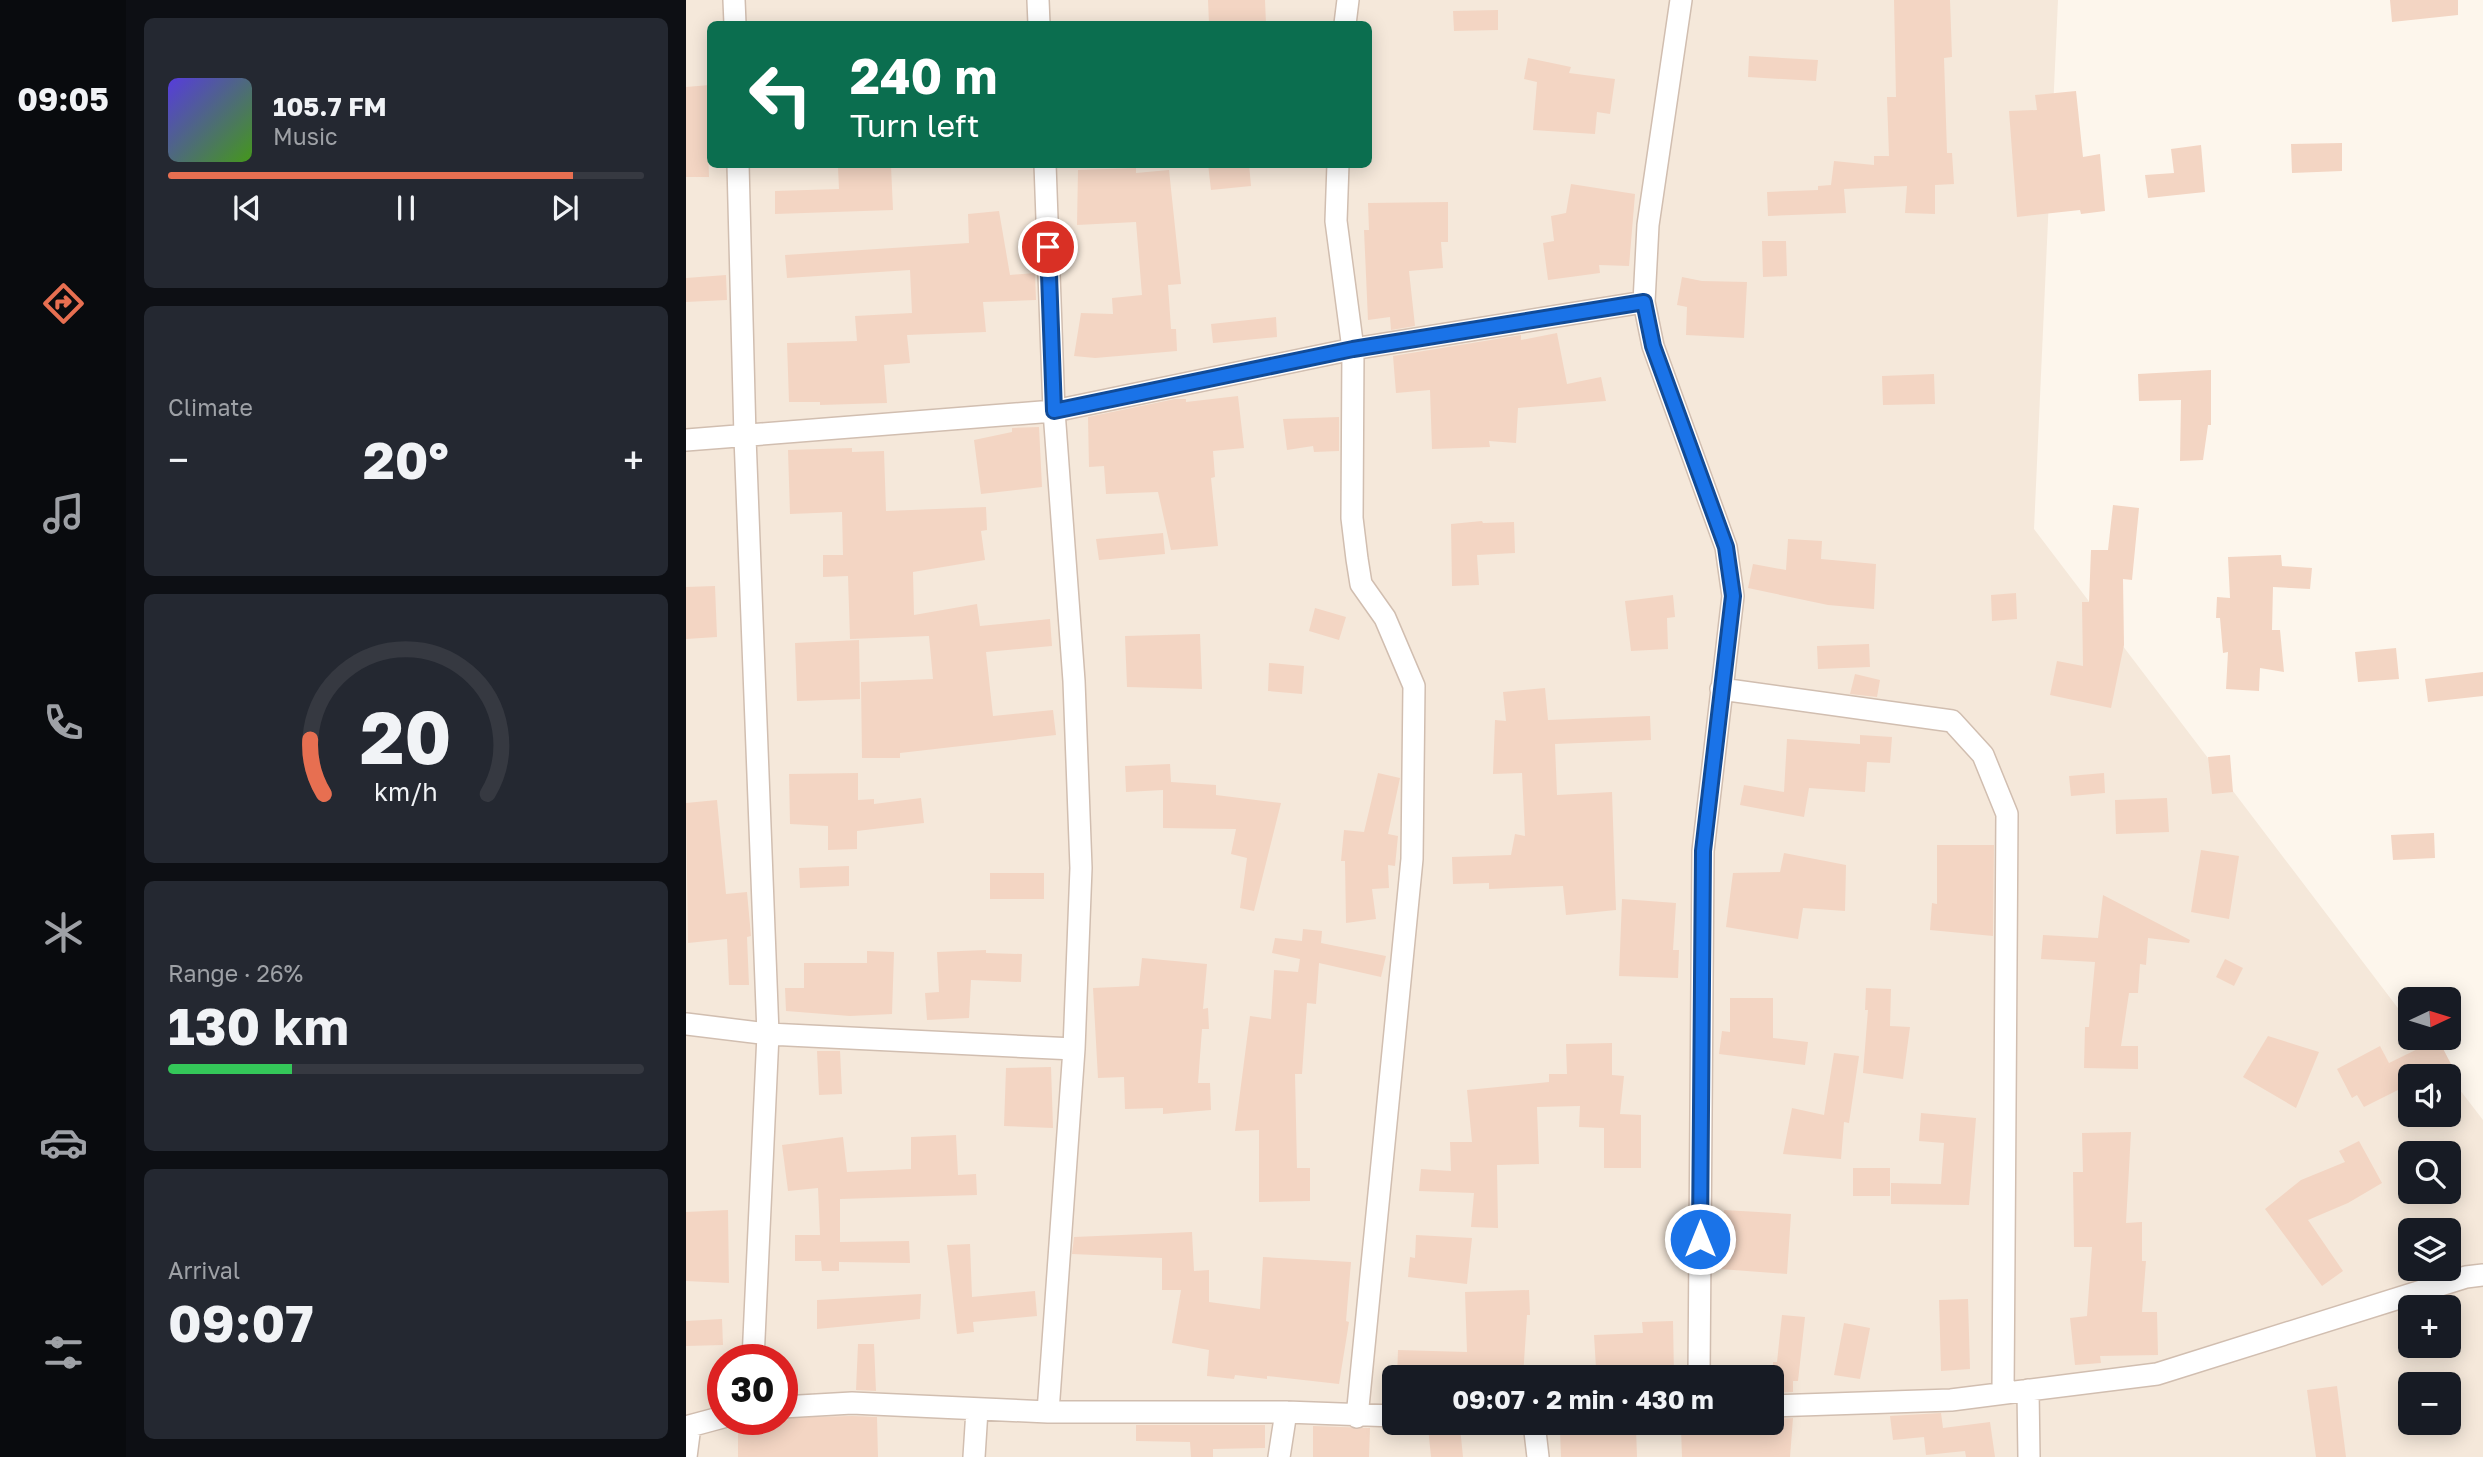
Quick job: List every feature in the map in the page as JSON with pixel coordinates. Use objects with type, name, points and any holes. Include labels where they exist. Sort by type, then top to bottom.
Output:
[{"type":"street","points":[[734,0],[735,21]]},
{"type":"street","points":[[1038,0],[1039,21]]},
{"type":"street","points":[[1345,21],[1348,0]]},
{"type":"street","points":[[1681,0],[1648,225],[1644,302],[1653,346],[1726,547],[1733,596],[1703,851],[1699,1365]]},
{"type":"street","points":[[738,168],[745,437],[768,1034],[754,1344]]},
{"type":"street","points":[[1045,168],[1054,411],[1074,681],[1081,868],[1074,1049],[1048,1412]]},
{"type":"street","points":[[1338,168],[1336,221],[1353,349],[1352,518],[1361,584],[1385,618],[1414,686],[1412,859],[1357,1417]]},
{"type":"street","points":[[686,440],[1054,411],[1353,349],[1644,302]]},
{"type":"street","points":[[1721,688],[1952,721],[1983,755],[2007,814],[2003,1393]]},
{"type":"street","points":[[686,1024],[768,1034],[1074,1049]]},
{"type":"street","points":[[1784,1406],[1951,1400],[2157,1374],[2466,1277],[2483,1275]]},
{"type":"street","points":[[2028,1390],[2029,1457]]},
{"type":"street","points":[[798,1406],[852,1403],[1048,1412],[1286,1412],[1382,1416]]},
{"type":"street","points":[[974,1457],[978,1410]]},
{"type":"street","points":[[1279,1457],[1286,1412]]},
{"type":"street","points":[[686,1457],[688,1427],[707,1422]]},
{"type":"street","points":[[1535,1435],[1538,1457]]},
{"type":"shaded area","points":[[686,0],[2058,0],[2034,529],[2398,1008],[2398,1050],[2429,1050],[2440,1064],[2398,1064],[2398,1127],[2461,1127],[2461,1091],[2483,1120],[2483,1457],[686,1457]]},
{"type":"building","points":[[1208,0],[1265,0],[1266,21],[1209,21]]},
{"type":"building","points":[[1894,0],[1950,0],[1952,57],[1944,58],[1947,153],[1952,153],[1954,184],[1935,185],[1935,214],[1905,213],[1907,186],[1844,189],[1846,213],[1768,216],[1767,192],[1818,190],[1818,186],[1831,185],[1834,161],[1874,165],[1874,156],[1889,156],[1887,97],[1896,97]]},
{"type":"building","points":[[2390,0],[2458,0],[2458,15],[2392,22]]},
{"type":"building","points":[[1498,10],[1498,30],[1454,31],[1453,11]]},
{"type":"building","points":[[1749,56],[1818,60],[1816,81],[1748,77]]},
{"type":"building","points":[[1528,58],[1571,67],[1569,73],[1615,79],[1610,114],[1597,112],[1595,134],[1533,130],[1537,82],[1524,79]]},
{"type":"building","points":[[707,85],[709,177],[686,177],[686,87]]},
{"type":"building","points":[[2076,91],[2083,157],[2100,154],[2105,211],[2081,214],[2080,210],[2017,217],[2009,111],[2037,110],[2035,95]]},
{"type":"building","points":[[2342,143],[2342,171],[2292,173],[2291,144]]},
{"type":"building","points":[[2201,145],[2205,192],[2148,198],[2145,175],[2174,173],[2171,149]]},
{"type":"building","points":[[838,168],[891,168],[893,210],[775,214],[775,191],[839,189]]},
{"type":"building","points":[[1136,168],[1136,173],[1169,170],[1181,284],[1168,285],[1171,329],[1176,329],[1177,351],[1095,358],[1074,356],[1081,313],[1113,314],[1112,298],[1142,295],[1136,222],[1077,225],[1078,170]]},
{"type":"building","points":[[1208,168],[1249,168],[1251,186],[1211,190]]},
{"type":"building","points":[[1571,184],[1635,194],[1629,266],[1599,265],[1600,273],[1548,280],[1543,243],[1554,241],[1551,216],[1566,213]]},
{"type":"building","points":[[1448,202],[1448,242],[1441,242],[1443,268],[1409,271],[1415,326],[1391,330],[1390,317],[1368,320],[1364,230],[1369,230],[1368,203]]},
{"type":"building","points":[[999,211],[1010,275],[1035,273],[1036,300],[983,302],[986,332],[907,335],[910,363],[884,365],[887,403],[820,405],[820,402],[789,402],[787,343],[857,341],[855,316],[912,313],[910,270],[787,278],[785,255],[969,243],[968,214]]},
{"type":"building","points":[[1762,241],[1786,241],[1787,276],[1763,277]]},
{"type":"building","points":[[726,275],[727,300],[686,302],[686,278]]},
{"type":"building","points":[[1682,277],[1702,281],[1747,282],[1744,338],[1686,335],[1687,307],[1677,305]]},
{"type":"building","points":[[1276,317],[1277,337],[1213,343],[1211,324]]},
{"type":"building","points":[[1557,333],[1567,384],[1601,377],[1606,401],[1518,408],[1516,443],[1489,441],[1490,447],[1432,449],[1430,390],[1396,393],[1393,356],[1521,335],[1521,340]]},
{"type":"building","points":[[2211,370],[2211,425],[2208,425],[2203,460],[2180,461],[2181,400],[2139,401],[2138,374]]},
{"type":"building","points":[[1934,374],[1935,404],[1883,405],[1882,376]]},
{"type":"building","points":[[1238,396],[1244,448],[1213,451],[1215,477],[1211,478],[1218,546],[1171,550],[1158,492],[1106,494],[1104,466],[1089,467],[1088,417],[1175,399],[1186,399],[1186,402]]},
{"type":"building","points":[[1339,417],[1339,451],[1314,452],[1313,446],[1287,450],[1283,419]]},
{"type":"building","points":[[1039,427],[1042,487],[981,494],[974,440],[1012,432],[1012,428]]},
{"type":"building","points":[[852,448],[852,452],[884,451],[886,511],[986,507],[987,530],[981,531],[985,560],[913,572],[914,615],[977,604],[980,626],[1050,619],[1052,646],[986,652],[993,716],[1053,710],[1056,735],[900,753],[900,758],[862,758],[861,682],[933,679],[929,636],[850,639],[848,576],[823,577],[823,555],[843,555],[842,512],[790,514],[788,450]]},
{"type":"building","points":[[2113,505],[2139,508],[2132,580],[2123,579],[2124,645],[2111,708],[2050,695],[2057,661],[2083,666],[2082,602],[2089,602],[2091,550],[2108,550]]},
{"type":"building","points":[[1514,522],[1515,553],[1477,555],[1479,585],[1452,586],[1451,524]]},
{"type":"building","points":[[1163,533],[1165,554],[1099,560],[1096,539]]},
{"type":"building","points":[[1788,539],[1822,541],[1821,559],[1876,564],[1874,609],[1828,605],[1748,588],[1753,564],[1786,570]]},
{"type":"building","points":[[2281,555],[2282,566],[2312,568],[2310,589],[2273,587],[2272,630],[2280,630],[2284,672],[2260,668],[2259,691],[2226,689],[2228,652],[2223,653],[2220,618],[2216,618],[2217,597],[2230,598],[2228,557]]},
{"type":"building","points":[[715,586],[717,637],[686,639],[686,587]]},
{"type":"building","points":[[2016,593],[2017,619],[1992,621],[1991,595]]},
{"type":"building","points":[[1673,595],[1675,617],[1667,618],[1668,649],[1631,651],[1625,601]]},
{"type":"building","points":[[1315,608],[1346,617],[1339,640],[1309,631]]},
{"type":"building","points":[[1200,634],[1202,689],[1127,687],[1125,636]]},
{"type":"building","points":[[859,640],[860,699],[797,701],[795,643]]},
{"type":"building","points":[[1869,644],[1870,667],[1818,669],[1817,646]]},
{"type":"building","points":[[2396,648],[2399,679],[2358,682],[2355,652]]},
{"type":"building","points":[[1269,663],[1304,666],[1302,694],[1268,691]]},
{"type":"building","points":[[2483,672],[2483,696],[2428,702],[2425,679]]},
{"type":"building","points":[[1855,674],[1880,680],[1877,697],[1850,694]]},
{"type":"building","points":[[1545,688],[1548,720],[1650,716],[1651,740],[1555,744],[1557,795],[1612,792],[1616,910],[1566,915],[1563,886],[1489,889],[1489,883],[1453,884],[1452,857],[1511,855],[1515,834],[1525,836],[1522,773],[1493,774],[1495,720],[1506,721],[1503,692]]},
{"type":"building","points":[[1860,735],[1892,737],[1890,763],[1867,762],[1865,792],[1809,788],[1804,817],[1740,805],[1744,785],[1784,792],[1787,739],[1860,744]]},
{"type":"building","points":[[2230,755],[2233,792],[2212,794],[2208,757]]},
{"type":"building","points":[[1170,764],[1171,782],[1216,785],[1216,795],[1281,803],[1254,911],[1240,908],[1247,858],[1231,854],[1236,829],[1163,828],[1163,790],[1126,792],[1125,766]]},
{"type":"building","points":[[858,773],[858,800],[874,799],[874,804],[921,798],[924,823],[857,831],[857,849],[828,850],[828,826],[790,824],[789,774]]},
{"type":"building","points":[[1378,773],[1400,778],[1388,834],[1398,836],[1395,866],[1388,865],[1389,888],[1372,889],[1376,919],[1346,923],[1345,861],[1341,861],[1344,830],[1364,832]]},
{"type":"building","points":[[2104,773],[2105,793],[2071,796],[2069,776]]},
{"type":"building","points":[[2167,798],[2169,832],[2116,834],[2115,800]]},
{"type":"building","points":[[717,800],[726,894],[747,892],[751,936],[747,937],[749,985],[729,985],[727,939],[688,943],[686,803]]},
{"type":"building","points":[[2434,833],[2435,858],[2393,860],[2391,835]]},
{"type":"building","points":[[1937,845],[1994,845],[1993,936],[1930,930],[1932,903],[1937,904]]},
{"type":"building","points":[[2201,850],[2239,856],[2229,919],[2191,912]]},
{"type":"building","points":[[1784,853],[1846,865],[1845,911],[1803,908],[1798,939],[1726,927],[1733,873],[1780,872]]},
{"type":"building","points":[[849,866],[849,886],[800,888],[799,868]]},
{"type":"building","points":[[990,873],[1044,873],[1044,899],[990,899]]},
{"type":"building","points":[[2103,895],[2190,940],[2189,943],[2148,938],[2146,965],[2140,964],[2138,993],[2129,993],[2121,1046],[2138,1046],[2138,1069],[2084,1068],[2085,1027],[2089,1027],[2095,962],[2041,959],[2043,935],[2098,938]]},
{"type":"building","points":[[1622,899],[1676,903],[1673,950],[1679,950],[1678,978],[1619,976]]},
{"type":"building","points":[[1303,929],[1322,931],[1321,943],[1386,956],[1381,977],[1319,963],[1316,1004],[1307,1003],[1302,1074],[1295,1074],[1297,1168],[1310,1168],[1310,1201],[1259,1202],[1259,1130],[1235,1131],[1250,1016],[1271,1019],[1274,970],[1298,972],[1300,959],[1272,953],[1275,938],[1302,941]]},
{"type":"building","points":[[986,950],[986,953],[1022,954],[1021,982],[971,980],[969,1018],[927,1020],[925,993],[939,992],[937,952]]},
{"type":"building","points":[[867,951],[894,952],[892,1014],[850,1016],[786,1011],[785,988],[804,988],[804,963],[867,963]]},
{"type":"building","points":[[1142,958],[1207,964],[1203,1009],[1208,1008],[1209,1029],[1202,1029],[1198,1083],[1210,1083],[1211,1110],[1163,1114],[1163,1108],[1125,1109],[1124,1077],[1098,1078],[1093,988],[1139,986]]},
{"type":"building","points":[[2225,959],[2243,968],[2234,986],[2216,977]]},
{"type":"building","points":[[1866,988],[1891,989],[1890,1026],[1910,1027],[1903,1079],[1863,1073],[1868,1010],[1865,1010]]},
{"type":"building","points":[[1730,998],[1773,998],[1773,1038],[1808,1042],[1805,1065],[1719,1054],[1722,1031],[1730,1032]]},
{"type":"building","points":[[2268,1036],[2319,1052],[2296,1108],[2243,1077]]},
{"type":"building","points":[[1612,1043],[1612,1075],[1624,1076],[1620,1114],[1641,1115],[1641,1168],[1604,1168],[1604,1128],[1579,1127],[1580,1106],[1537,1107],[1539,1164],[1497,1165],[1498,1228],[1471,1227],[1474,1193],[1419,1191],[1421,1169],[1451,1171],[1450,1142],[1472,1142],[1467,1090],[1549,1082],[1549,1074],[1567,1074],[1566,1044]]},
{"type":"building","points":[[2380,1046],[2389,1063],[2416,1050],[2444,1050],[2451,1064],[2398,1064],[2398,1090],[2364,1107],[2357,1095],[2352,1098],[2337,1069]]},
{"type":"building","points":[[817,1051],[840,1051],[842,1094],[819,1095]]},
{"type":"building","points":[[1834,1053],[1859,1056],[1849,1123],[1844,1122],[1841,1159],[1783,1154],[1792,1108],[1824,1115]]},
{"type":"building","points":[[1051,1067],[1053,1128],[1004,1126],[1006,1068]]},
{"type":"building","points":[[1921,1113],[1976,1118],[1969,1205],[1891,1204],[1891,1183],[1941,1184],[1944,1143],[1919,1141]]},
{"type":"building","points":[[2131,1132],[2126,1223],[2142,1222],[2142,1261],[2146,1261],[2142,1312],[2157,1312],[2158,1355],[2100,1356],[2101,1363],[2075,1365],[2070,1318],[2087,1316],[2092,1247],[2074,1247],[2073,1172],[2083,1172],[2082,1133]]},
{"type":"building","points":[[956,1135],[958,1175],[976,1174],[977,1195],[840,1199],[840,1242],[909,1241],[910,1263],[839,1262],[839,1271],[822,1271],[821,1261],[795,1261],[795,1235],[820,1235],[818,1188],[788,1191],[782,1145],[843,1137],[847,1172],[911,1169],[911,1137]]},
{"type":"building","points":[[2359,1141],[2382,1183],[2348,1203],[2308,1220],[2343,1271],[2322,1286],[2265,1209],[2301,1180],[2345,1162],[2339,1151]]},
{"type":"building","points":[[1853,1168],[1890,1168],[1890,1196],[1853,1196]]},
{"type":"building","points":[[728,1210],[729,1283],[686,1281],[686,1212]]},
{"type":"building","points":[[1724,1210],[1791,1214],[1787,1274],[1720,1269]]},
{"type":"building","points":[[1192,1232],[1194,1271],[1209,1270],[1209,1302],[1260,1309],[1263,1257],[1351,1262],[1346,1321],[1349,1322],[1339,1384],[1267,1376],[1267,1379],[1235,1375],[1234,1379],[1207,1376],[1209,1350],[1172,1343],[1181,1290],[1162,1290],[1162,1258],[1072,1254],[1074,1237]]},
{"type":"building","points":[[1416,1235],[1472,1238],[1467,1284],[1408,1277],[1410,1257],[1415,1258]]},
{"type":"building","points":[[970,1244],[972,1297],[1035,1291],[1037,1316],[973,1322],[974,1332],[957,1334],[947,1245]]},
{"type":"building","points":[[1529,1290],[1530,1315],[1527,1315],[1524,1365],[1397,1365],[1398,1350],[1467,1352],[1465,1292]]},
{"type":"building","points":[[921,1294],[920,1319],[817,1329],[817,1300]]},
{"type":"building","points":[[1968,1299],[1970,1369],[1941,1371],[1939,1300]]},
{"type":"building","points":[[1782,1315],[1805,1317],[1798,1381],[1793,1381],[1793,1392],[1784,1392],[1784,1365],[1773,1365],[1773,1362],[1777,1362]]},
{"type":"building","points":[[722,1319],[723,1344],[686,1346],[686,1321]]},
{"type":"building","points":[[1673,1321],[1674,1365],[1596,1365],[1594,1335],[1643,1333],[1642,1322]]},
{"type":"building","points":[[1844,1323],[1870,1328],[1860,1379],[1834,1375]]},
{"type":"building","points":[[858,1344],[874,1344],[876,1391],[856,1390]]},
{"type":"building","points":[[2337,1386],[2346,1457],[2316,1457],[2307,1390]]},
{"type":"building","points":[[1941,1413],[1943,1428],[1990,1422],[1995,1457],[1966,1457],[1965,1451],[1926,1455],[1924,1437],[1893,1440],[1890,1416]]},
{"type":"building","points":[[798,1417],[877,1417],[878,1457],[738,1457],[738,1435],[798,1435]]},
{"type":"building","points":[[1784,1418],[1793,1418],[1790,1457],[1682,1457],[1681,1435],[1784,1435]]},
{"type":"building","points":[[1136,1425],[1265,1425],[1265,1448],[1213,1449],[1213,1457],[1191,1457],[1190,1442],[1136,1441]]},
{"type":"building","points":[[1313,1426],[1370,1428],[1369,1457],[1313,1457]]},
{"type":"building","points":[[1429,1435],[1461,1435],[1463,1457],[1431,1457]]},
{"type":"building","points":[[1560,1435],[1636,1435],[1637,1457],[1561,1457]]},
{"type":"route","points":[[1048,247],[1054,411],[1353,349],[1644,302],[1653,346],[1726,547],[1733,596],[1703,851],[1700,1239]]}]
